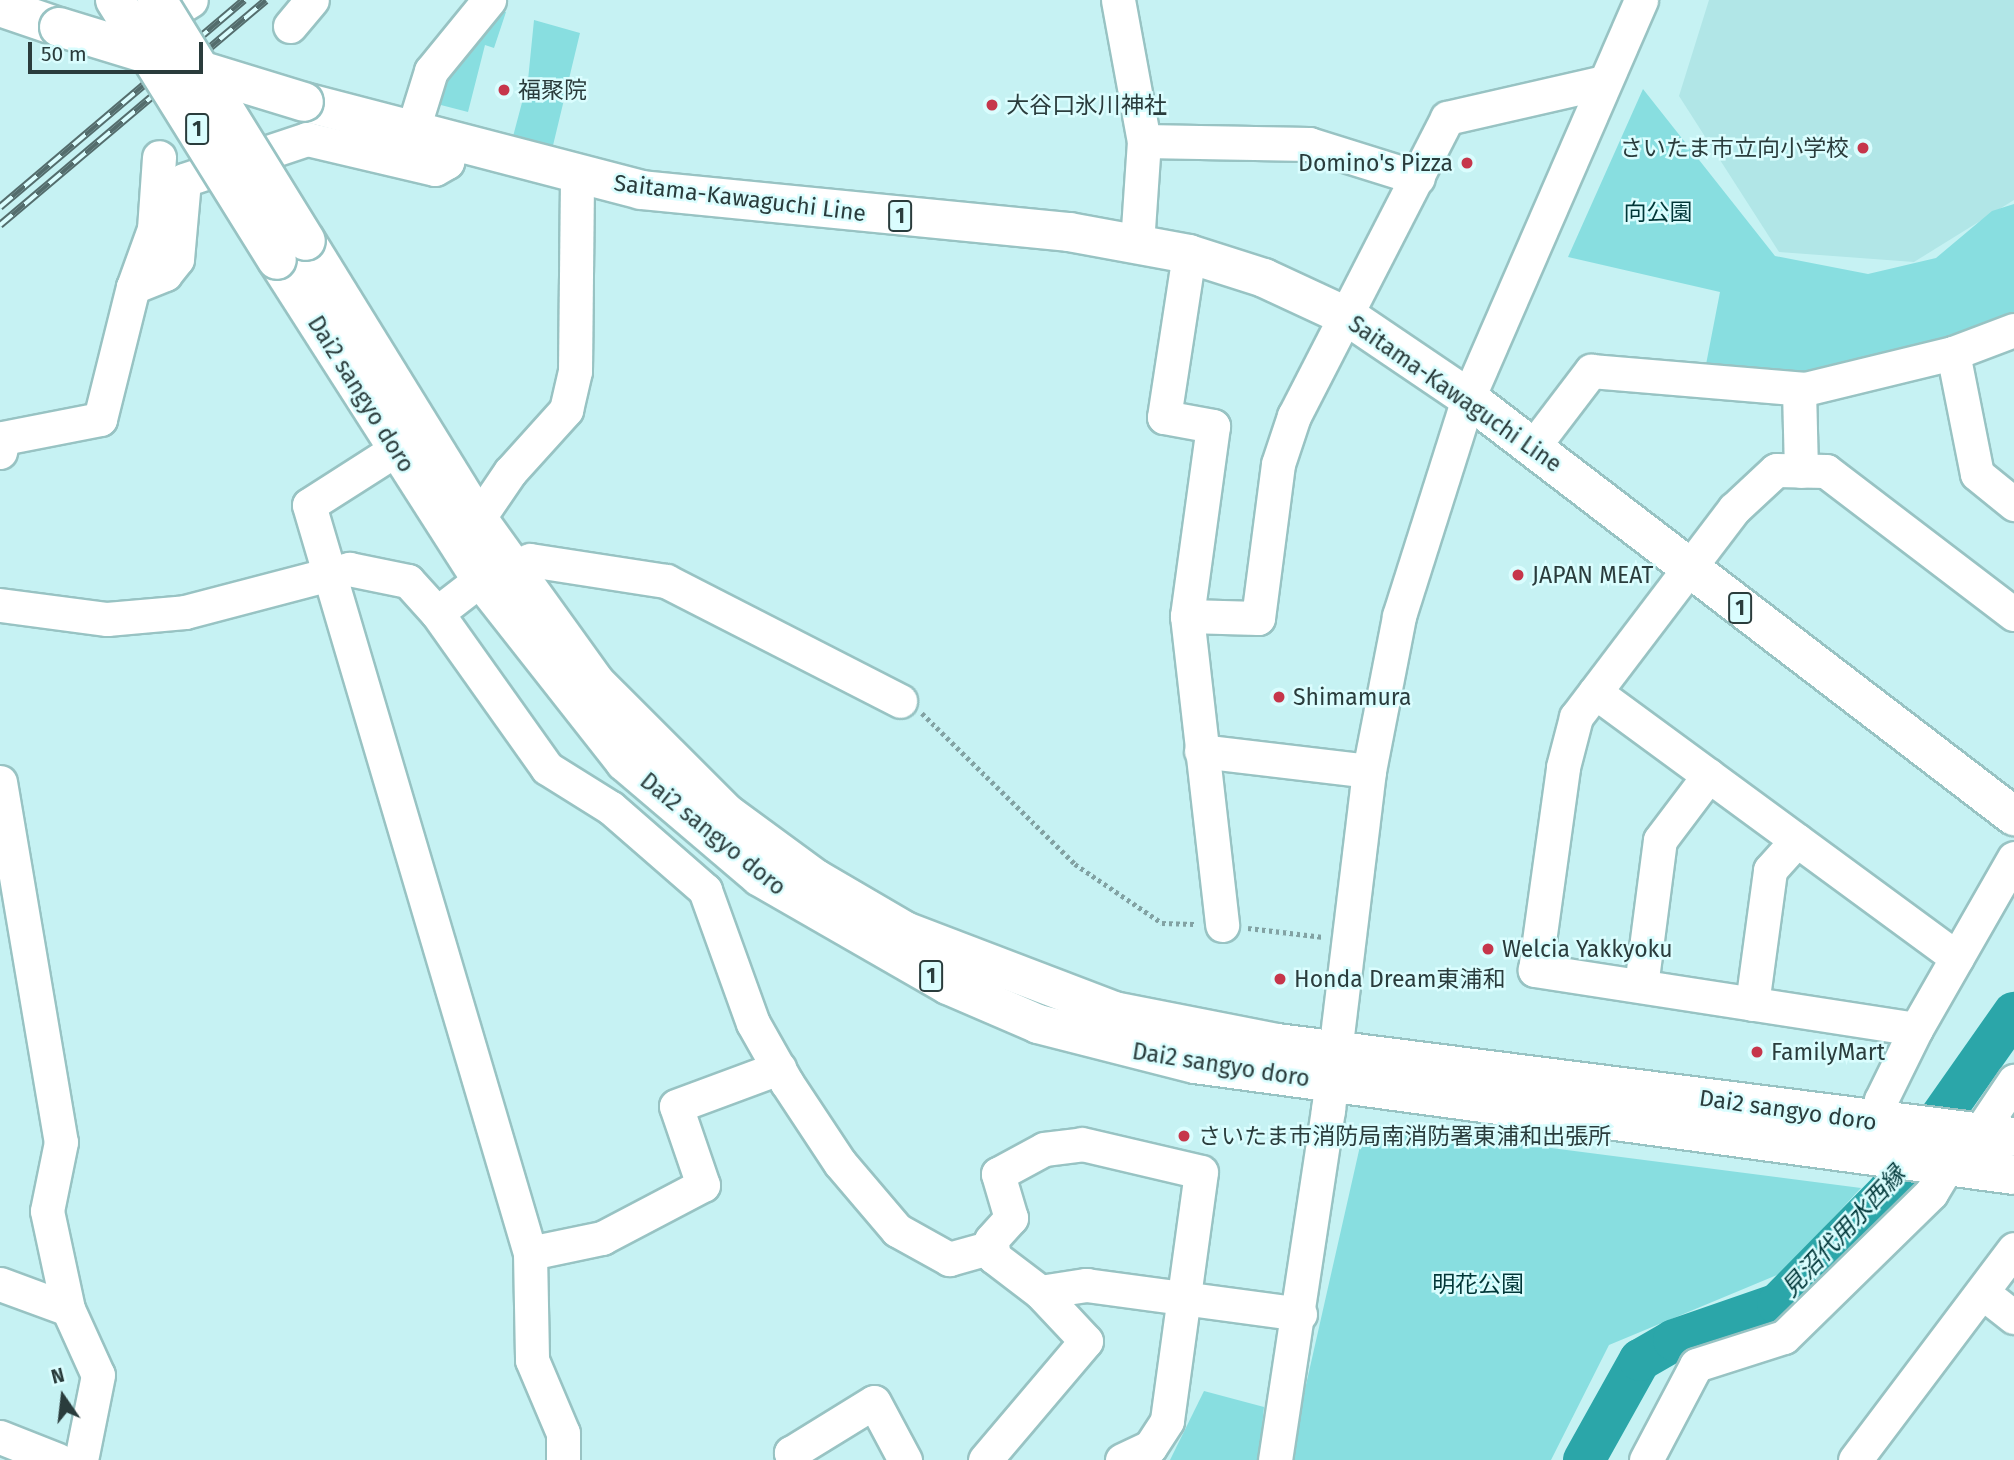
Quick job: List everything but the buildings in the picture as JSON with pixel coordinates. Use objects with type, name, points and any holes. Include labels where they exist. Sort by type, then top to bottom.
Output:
[{"type":"main road","name":"Dai2 sangyo doro","points":[[115,0],[478,519],[497,575]]},
{"type":"main road","name":"Dai2 sangyo doro","points":[[172,5],[202,74],[396,450],[497,575],[652,746],[726,813],[817,879],[894,925],[996,970],[1114,1011],[1334,1066],[1937,1142],[2014,1175]]},
{"type":"main road","name":"1","points":[[8,9],[57,14],[153,57],[202,74]]},
{"type":"main road","name":"Saitama-Kawaguchi Line","points":[[202,74],[452,145],[577,177],[697,197],[1137,244],[1189,254],[1264,278],[1350,318],[1468,398],[2014,816]]},
{"type":"street","points":[[290,26],[312,0]]},
{"type":"street","points":[[1118,0],[1144,141],[1137,244]]},
{"type":"street","points":[[1275,1460],[1300,1314],[1334,1066],[1369,771],[1399,616],[1468,398],[1640,0]]},
{"type":"street","points":[[412,132],[431,71],[474,6]]},
{"type":"street","points":[[1187,616],[1258,618],[1278,464],[1294,416],[1350,318],[1447,118],[1604,82]]},
{"type":"street","points":[[133,287],[165,274],[177,259],[184,180],[307,139],[435,169],[447,162],[452,145]]},
{"type":"street","points":[[1144,141],[1309,144],[1418,178]]},
{"type":"street","points":[[0,452],[3,438],[100,419],[133,287],[154,229],[159,157]]},
{"type":"street","points":[[478,519],[510,472],[566,410],[575,371],[577,177]]},
{"type":"street","points":[[1189,254],[1164,417],[1213,426],[1187,616],[1222,925]]},
{"type":"street","points":[[1532,447],[1591,371],[1799,389],[1953,353],[2014,330]]},
{"type":"street","points":[[1953,353],[1977,474],[2014,504]]},
{"type":"street","points":[[1799,389],[1801,471]]},
{"type":"street","points":[[396,450],[309,505],[530,1252],[532,1360],[563,1433],[564,1460]]},
{"type":"street","points":[[1916,1030],[1535,970],[1563,767],[1576,717],[1691,570],[1734,509],[1776,470],[1826,471],[2010,603]]},
{"type":"street","points":[[438,614],[497,575],[530,560],[666,580],[900,701]]},
{"type":"street","points":[[0,605],[107,619],[185,612],[348,569],[408,581],[438,614],[547,768],[611,808],[705,890],[753,1023],[840,1163],[897,1230],[949,1259],[992,1247]]},
{"type":"street","points":[[1595,692],[1957,958]]},
{"type":"street","points":[[1201,751],[1369,771]]},
{"type":"street","points":[[1641,986],[1660,839],[1709,775]]},
{"type":"street","points":[[0,782],[15,947],[61,1142],[47,1211],[68,1309],[98,1376],[81,1460]]},
{"type":"street","points":[[1752,1004],[1770,870],[1797,840]]},
{"type":"street","points":[[1937,1142],[1881,1100],[1916,1030],[2014,858]]},
{"type":"street","points":[[530,1252],[602,1238],[703,1185],[676,1106],[779,1068]]},
{"type":"street","points":[[1646,1460],[1696,1365],[1784,1337],[1931,1193],[1937,1142],[2014,1081]]},
{"type":"street","points":[[999,1455],[1086,1341],[1040,1292],[994,1257],[991,1240],[1011,1218],[998,1174],[1044,1149],[1082,1144],[1201,1172],[1167,1421],[1150,1447],[1122,1460]]},
{"type":"street","points":[[1854,1460],[2014,1250]]},
{"type":"street","points":[[0,1284],[68,1309]]},
{"type":"street","points":[[1040,1292],[1086,1285],[1300,1314]]},
{"type":"street","points":[[1983,1293],[2014,1317]]},
{"type":"street","points":[[794,1460],[791,1453],[874,1402],[905,1460]]},
{"type":"street","points":[[0,1437],[58,1460]]},
{"type":"path","points":[[900,701],[921,712],[1075,863],[1163,923],[1222,925],[1349,940]]},
{"type":"shaded area","name":"さいたま市立向小学校","points":[[1709,0],[2014,0],[2014,200],[1914,262],[1779,252],[1679,96]]},
{"type":"green space","points":[[498,9],[506,12],[494,48],[485,45],[468,112],[437,104],[452,59]]},
{"type":"green space","points":[[534,20],[580,33],[550,158],[511,144],[528,80]]},
{"type":"green space","name":"向公園","points":[[1643,89],[1775,256],[1868,274],[1936,258],[1992,211],[2014,204],[2014,319],[1841,375],[1703,380],[1720,292],[1568,257]]},
{"type":"green space","name":"明花公園","points":[[1365,1124],[1861,1188],[1782,1273],[1609,1345],[1551,1460],[1289,1460]]},
{"type":"green space","points":[[1204,1391],[1264,1407],[1259,1460],[1170,1460]]},
{"type":"waterway","name":"見沼代用水西縁","points":[[1584,1460],[1640,1360],[1674,1340],[1778,1304],[1888,1192],[2014,1013]]},
{"type":"railway","points":[[0,207],[244,0]]},
{"type":"railway","points":[[0,225],[266,0]]},
{"type":"place","name":"福聚院","points":[[504,90]]},
{"type":"place","name":"大谷口氷川神社","points":[[992,105]]},
{"type":"place","name":"さいたま市立向小学校","points":[[1863,148]]},
{"type":"place","name":"Domino's Pizza","points":[[1467,163]]},
{"type":"place","name":"JAPAN MEAT","points":[[1518,575]]},
{"type":"place","name":"Shimamura","points":[[1279,697]]},
{"type":"place","name":"Welcia Yakkyoku","points":[[1488,949]]},
{"type":"place","name":"Honda Dream東浦和","points":[[1280,979]]},
{"type":"place","name":"FamilyMart","points":[[1757,1052]]},
{"type":"place","name":"さいたま市消防局南消防署東浦和出張所","points":[[1184,1136]]}]
